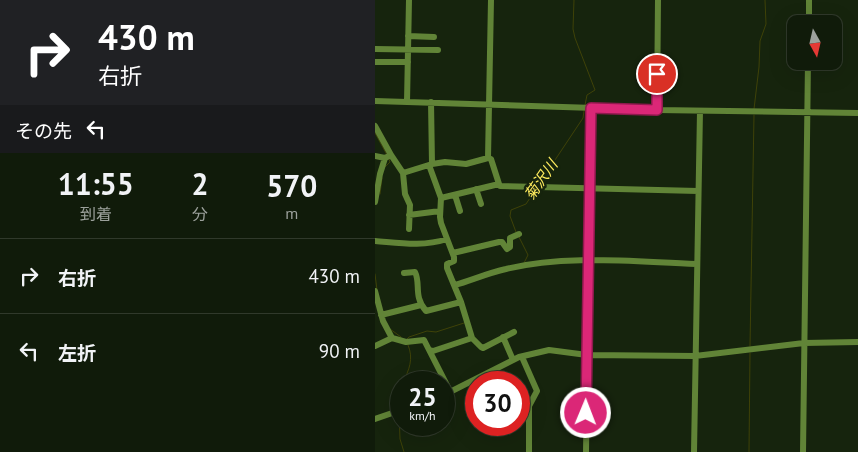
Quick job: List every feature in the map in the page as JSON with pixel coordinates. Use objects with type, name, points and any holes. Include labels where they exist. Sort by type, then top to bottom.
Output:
[{"type":"street","points":[[407,102],[409,0]]},
{"type":"street","points":[[491,0],[488,158],[491,160],[499,184]]},
{"type":"street","points":[[657,110],[658,0]]},
{"type":"street","points":[[809,0],[809,15]]},
{"type":"street","points":[[408,36],[434,37]]},
{"type":"street","points":[[375,48],[438,50]]},
{"type":"street","points":[[376,62],[408,62]]},
{"type":"street","points":[[803,452],[808,70]]},
{"type":"street","points":[[375,101],[657,110],[858,113]]},
{"type":"street","points":[[431,102],[430,165],[442,203],[440,211],[441,223],[453,253],[454,261],[447,264],[447,268],[461,302],[472,338],[482,348],[514,332]]},
{"type":"street","points":[[586,452],[591,108]]},
{"type":"street","points":[[694,452],[700,111]]},
{"type":"street","points":[[375,126],[388,156],[403,173],[405,194],[410,205],[409,229]]},
{"type":"street","points":[[375,156],[388,156]]},
{"type":"street","points":[[375,202],[380,174],[388,156]]},
{"type":"street","points":[[403,173],[445,162],[466,164],[488,158]]},
{"type":"street","points":[[441,198],[499,184],[500,186],[698,191]]},
{"type":"street","points":[[476,189],[481,204]]},
{"type":"street","points":[[455,195],[460,211]]},
{"type":"street","points":[[409,215],[440,211]]},
{"type":"street","points":[[453,253],[499,242],[503,242],[507,249],[510,247],[510,238],[519,234]]},
{"type":"street","points":[[375,241],[406,245],[432,243],[447,239]]},
{"type":"street","points":[[455,286],[507,268],[588,260],[696,264]]},
{"type":"street","points":[[404,273],[415,272],[417,275],[417,288],[421,305],[428,311],[461,302]]},
{"type":"street","points":[[375,291],[376,303],[393,338]]},
{"type":"street","points":[[381,315],[421,305]]},
{"type":"street","points":[[375,346],[393,338],[408,342],[424,340],[438,371]]},
{"type":"street","points":[[430,350],[433,351],[472,338]]},
{"type":"street","points":[[503,338],[513,360]]},
{"type":"street","points":[[493,371],[522,356],[549,350],[587,355],[695,356],[804,343],[858,342]]},
{"type":"street","points":[[522,356],[537,391],[529,406],[529,452]]},
{"type":"street","points":[[375,419],[390,414]]},
{"type":"waterway","name":"菊沢川","points":[[574,0],[573,29],[575,38],[595,90],[587,95],[585,105]]},
{"type":"waterway","points":[[754,109],[760,41],[766,24],[765,0]]},
{"type":"waterway","name":"菊沢川","points":[[539,184],[583,118],[584,111]]},
{"type":"waterway","points":[[750,346],[754,115]]},
{"type":"waterway","points":[[375,133],[387,155]]},
{"type":"waterway","points":[[385,167],[390,162],[389,159]]},
{"type":"waterway","points":[[380,194],[382,178]]},
{"type":"waterway","name":"菊沢川","points":[[516,232],[510,216],[511,210],[526,204],[536,189]]},
{"type":"waterway","name":"菊沢川","points":[[519,237],[528,255],[524,263]]},
{"type":"waterway","points":[[375,274],[377,290]]},
{"type":"waterway","name":"菊沢川","points":[[406,340],[409,337],[427,331],[436,332],[464,323]]},
{"type":"waterway","points":[[390,329],[401,337]]},
{"type":"waterway","name":"菊沢川","points":[[408,345],[411,355],[408,371]]},
{"type":"waterway","points":[[749,452],[750,353]]},
{"type":"waterway","name":"菊沢川","points":[[400,436],[404,452]]},
{"type":"route","points":[[586,413],[591,108],[657,110],[657,74]]}]
